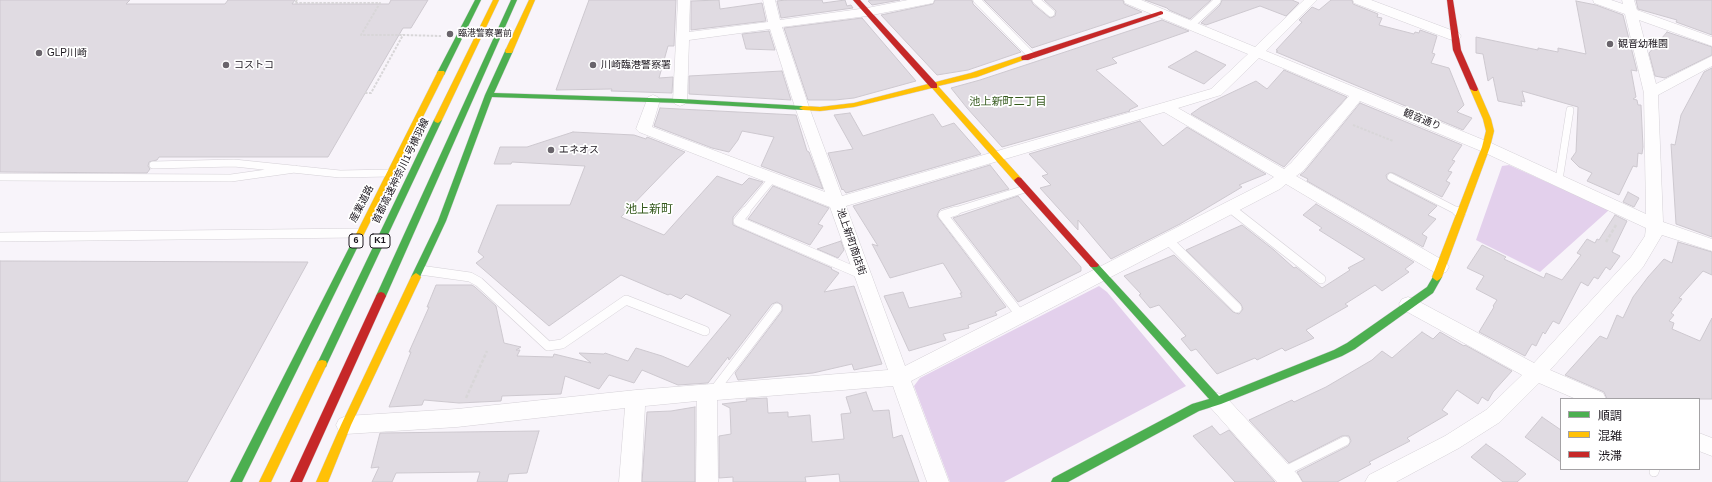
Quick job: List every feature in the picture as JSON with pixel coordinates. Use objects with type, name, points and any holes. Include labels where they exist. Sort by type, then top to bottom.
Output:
[{"type":"main road","name":"産業道路","points":[[236,482],[478,0]]},
{"type":"main road","name":"首都高速神奈川1号横羽線","points":[[265,482],[496,0]]},
{"type":"main road","name":"K1","points":[[296,482],[514,0]]},
{"type":"main road","points":[[322,482],[346,425],[442,221],[489,95],[532,0]]},
{"type":"main road","points":[[856,0],[1217,400]]},
{"type":"main road","points":[[1057,482],[1196,407],[1338,353],[1351,346],[1408,304],[1430,290],[1486,147],[1490,131],[1487,119],[1457,50],[1450,0]]},
{"type":"main road","points":[[489,95],[680,101],[820,109],[854,105],[935,86],[974,75],[1161,13]]},
{"type":"street","points":[[680,101],[684,0]]},
{"type":"street","name":"池上新町商店街","points":[[769,0],[775,25],[802,107],[938,482]]},
{"type":"street","name":"観音通り","points":[[1130,0],[1486,147],[1666,230],[1712,245]]},
{"type":"street","points":[[653,100],[644,129],[837,203],[1216,92],[1311,0]]},
{"type":"street","points":[[1359,0],[1454,36]]},
{"type":"street","points":[[1599,0],[1630,6],[1712,42]]},
{"type":"street","points":[[683,37],[867,12],[922,1]]},
{"type":"street","points":[[1376,482],[1452,442],[1493,416],[1536,373],[1637,262],[1653,238],[1655,224],[1651,93],[1630,6]]},
{"type":"street","points":[[1651,93],[1712,60]]},
{"type":"street","points":[[346,425],[457,418],[636,398],[901,377],[1274,185],[1297,167],[1358,94]]},
{"type":"street","points":[[1166,106],[1440,267]]},
{"type":"street","points":[[1408,304],[1536,373],[1594,398]]},
{"type":"street","points":[[707,482],[710,393]]},
{"type":"street","points":[[630,482],[636,398]]},
{"type":"street","points":[[1217,400],[1287,477]]},
{"type":"street","points":[[1700,442],[1712,447]]},
{"type":"lane","points":[[977,0],[1032,56]]},
{"type":"lane","points":[[1036,0],[1051,13]]},
{"type":"lane","points":[[1191,25],[1217,0]]},
{"type":"lane","points":[[1559,180],[1570,110]]},
{"type":"lane","points":[[153,165],[234,163],[340,174],[390,173]]},
{"type":"lane","points":[[0,177],[231,178],[295,169]]},
{"type":"lane","points":[[1391,178],[1461,213]]},
{"type":"lane","points":[[772,179],[738,221],[862,274]]},
{"type":"lane","points":[[1021,316],[943,215],[1026,188]]},
{"type":"lane","points":[[1230,208],[1321,279]]},
{"type":"lane","points":[[0,237],[360,233]]},
{"type":"lane","points":[[1168,240],[1237,308]]},
{"type":"lane","points":[[419,270],[470,277],[479,282],[548,346],[562,344],[626,300],[705,331]]},
{"type":"lane","points":[[710,393],[776,308]]},
{"type":"lane","points":[[1287,477],[1345,441]]},
{"type":"path","points":[[297,0],[295,3],[380,3],[361,35],[445,36]]},
{"type":"path","points":[[365,93],[371,93],[403,35]]},
{"type":"path","points":[[1337,119],[1393,141]]},
{"type":"path","points":[[457,418],[487,351]]},
{"type":"shaded area","points":[[1509,165],[1609,210],[1540,272],[1476,240],[1502,166]]},
{"type":"shaded area","points":[[1099,286],[1107,292],[1186,386],[1004,482],[950,482],[914,386],[920,378]]},
{"type":"building","name":"コストコ","points":[[0,0],[130,0],[126,4],[225,4],[228,0],[295,0],[292,4],[389,4],[391,0],[428,0],[411,28],[403,28],[328,157],[159,157],[157,160],[149,162],[148,166],[150,169],[147,173],[0,172]]},
{"type":"building","points":[[589,0],[676,0],[674,46],[668,46],[659,78],[673,77],[672,93],[611,91],[612,89],[556,90]]},
{"type":"building","points":[[719,0],[720,9],[762,3],[766,21],[691,30],[691,1]]},
{"type":"building","points":[[822,0],[823,3],[845,0],[847,6],[851,5],[853,8],[781,18],[777,1]]},
{"type":"building","points":[[900,0],[872,5],[868,1]]},
{"type":"building","points":[[935,0],[972,0],[973,4],[1021,52],[968,70],[937,75],[881,15],[933,4]]},
{"type":"building","points":[[984,0],[1031,0],[1033,4],[1050,18],[1055,16],[1056,11],[1044,0],[1123,0],[1124,4],[1142,12],[1032,48]]},
{"type":"building","points":[[1145,0],[1211,0],[1190,19]]},
{"type":"building","points":[[1222,0],[1292,0],[1299,3],[1286,16],[1260,6],[1206,25],[1201,23],[1220,5]]},
{"type":"building","points":[[1331,0],[1352,0],[1353,4],[1378,14],[1377,17],[1382,18],[1379,25],[1414,34],[1415,32],[1419,33],[1420,30],[1437,36],[1432,53],[1435,54],[1431,63],[1449,68],[1464,105],[1457,112],[1472,118],[1463,130],[1276,52],[1278,51],[1276,50],[1302,22],[1299,20],[1312,7],[1319,10]]},
{"type":"building","points":[[1636,0],[1712,0],[1712,35],[1676,22],[1677,20],[1638,9]]},
{"type":"building","points":[[1576,1],[1596,5],[1623,15],[1637,71],[1631,70],[1636,97],[1633,99],[1637,100],[1638,105],[1641,105],[1642,154],[1638,153],[1637,167],[1633,166],[1619,195],[1587,181],[1592,173],[1579,167],[1571,159],[1576,152],[1578,107],[1522,91],[1525,102],[1521,101],[1522,106],[1498,101],[1493,77],[1488,81],[1483,54],[1476,53],[1476,37],[1538,50],[1538,48],[1558,52],[1558,48],[1586,54]]},
{"type":"building","points":[[862,18],[916,81],[854,98],[808,100],[784,28]]},
{"type":"building","points":[[1162,20],[1189,31],[1112,58],[1117,63],[1096,70],[1138,106],[1129,110],[1130,111],[1002,147],[951,88],[980,80]]},
{"type":"building","points":[[769,31],[775,50],[746,49],[742,34]]},
{"type":"building","points":[[1667,32],[1712,47],[1712,55],[1665,78],[1655,76],[1649,53]]},
{"type":"building","points":[[1196,51],[1226,65],[1204,84],[1168,67]]},
{"type":"building","points":[[1712,68],[1712,237],[1676,224],[1671,144],[1675,145],[1681,115],[1704,72]]},
{"type":"building","points":[[1284,70],[1347,97],[1284,167],[1191,114],[1201,107],[1256,81],[1267,89]]},
{"type":"building","points":[[782,71],[791,100],[689,94],[689,76]]},
{"type":"building","points":[[1360,103],[1462,145],[1452,160],[1455,161],[1448,171],[1452,172],[1446,181],[1450,183],[1442,197],[1393,173],[1386,175],[1389,181],[1437,206],[1428,215],[1436,219],[1422,234],[1427,237],[1423,247],[1307,181],[1308,179],[1300,175]]},
{"type":"building","points":[[660,108],[796,115],[807,151],[809,152],[823,189],[761,166],[774,137],[742,131],[738,140],[729,152],[712,148],[654,126]]},
{"type":"building","points":[[850,113],[863,136],[933,114],[942,127],[954,123],[981,154],[846,193],[843,189],[842,190],[828,153],[853,149],[834,115]]},
{"type":"building","points":[[1140,121],[1163,146],[1187,127],[1266,174],[1239,185],[1242,187],[1180,224],[1111,259],[1078,220],[1078,230],[1040,188],[1051,185],[1042,176],[1048,174],[1029,154]]},
{"type":"building","points":[[573,132],[634,135],[646,139],[647,137],[685,152],[621,217],[664,235],[717,176],[742,185],[749,178],[763,182],[733,217],[733,225],[832,268],[831,269],[839,273],[824,292],[854,286],[882,364],[854,370],[852,364],[813,373],[738,380],[735,373],[782,311],[782,305],[777,302],[772,304],[729,360],[728,357],[708,383],[678,385],[642,370],[634,383],[609,375],[599,389],[565,376],[561,394],[502,396],[501,401],[459,403],[424,400],[422,405],[389,407],[411,352],[409,352],[429,307],[427,307],[436,285],[472,285],[475,287],[496,306],[504,343],[521,347],[516,350],[520,350],[517,356],[553,357],[554,354],[591,363],[579,353],[605,353],[628,361],[636,348],[662,356],[688,367],[731,315],[686,294],[681,299],[621,275],[549,326],[476,263],[484,257],[478,252],[497,205],[570,205],[585,166],[512,162],[511,164],[494,164],[500,147],[527,147]]},
{"type":"building","points":[[990,165],[1009,189],[941,209],[937,216],[1006,307],[995,312],[997,315],[968,325],[969,328],[943,334],[946,340],[909,351],[884,296],[903,292],[909,308],[962,297],[960,293],[962,293],[943,263],[890,278],[872,244],[878,246],[853,206]]},
{"type":"building","points":[[773,186],[829,208],[818,224],[823,226],[810,245],[748,219]]},
{"type":"building","points":[[1628,192],[1639,198],[1634,207],[1623,202]]},
{"type":"building","points":[[1018,196],[1081,267],[1081,271],[1018,302],[953,218]]},
{"type":"building","points":[[1316,204],[1414,262],[1405,269],[1409,272],[1382,291],[1375,285],[1345,304],[1348,306],[1306,330],[1314,338],[1285,351],[1282,348],[1257,360],[1255,358],[1217,374],[1196,349],[1191,351],[1181,339],[1186,336],[1159,305],[1150,308],[1139,295],[1141,294],[1124,276],[1174,255],[1233,312],[1239,314],[1243,309],[1241,304],[1186,250],[1242,225],[1294,268],[1296,267],[1322,288],[1350,270],[1348,268],[1365,259],[1319,230],[1322,228],[1303,215]]},
{"type":"building","points":[[1615,215],[1627,221],[1612,252],[1620,256],[1610,270],[1606,267],[1598,279],[1594,277],[1588,286],[1581,282],[1559,324],[1553,321],[1545,334],[1543,332],[1536,346],[1532,344],[1525,356],[1479,332],[1497,300],[1476,289],[1484,276],[1467,268],[1482,245],[1506,257],[1504,259],[1544,278],[1546,273],[1562,280],[1581,255],[1577,253],[1587,239],[1595,243],[1597,239],[1599,240]]},
{"type":"building","points":[[841,241],[844,250],[838,258],[817,249]]},
{"type":"building","points":[[1678,242],[1712,252],[1712,275],[1703,271],[1679,298],[1682,299],[1671,313],[1674,315],[1669,321],[1674,323],[1672,329],[1700,341],[1712,318],[1712,399],[1607,398],[1604,392],[1565,375],[1600,336],[1607,339],[1617,315],[1623,318],[1633,297],[1664,259],[1672,263]]},
{"type":"building","points":[[0,261],[308,262],[187,482],[0,482]]},
{"type":"building","points":[[1422,332],[1433,339],[1440,332],[1512,371],[1493,392],[1488,401],[1482,397],[1478,404],[1457,390],[1442,410],[1448,414],[1407,438],[1410,441],[1369,462],[1371,464],[1337,482],[1303,482],[1297,472],[1348,446],[1351,441],[1349,436],[1342,436],[1289,463],[1249,420],[1292,400],[1294,402],[1326,387],[1372,360],[1382,351],[1392,358]]},
{"type":"building","points":[[866,392],[873,411],[889,410],[893,438],[902,435],[919,482],[840,482],[839,474],[805,477],[806,482],[733,482],[733,477],[719,478],[719,436],[731,434],[730,408],[722,404],[747,401],[746,399],[767,398],[768,413],[788,412],[788,417],[810,415],[812,442],[844,439],[841,414],[851,413],[846,397]]},
{"type":"building","points":[[695,407],[695,482],[642,482],[647,412],[671,411]]},
{"type":"building","points":[[1542,417],[1560,429],[1560,461],[1525,437]]},
{"type":"building","points":[[1212,426],[1220,435],[1229,430],[1275,482],[1235,482],[1193,436]]},
{"type":"building","points":[[539,431],[527,473],[509,474],[507,482],[477,482],[480,472],[396,473],[392,482],[372,482],[379,467],[371,468],[380,433]]},
{"type":"building","points":[[1486,444],[1526,474],[1517,482],[1503,482],[1471,457]]},
{"type":"traffic: fast","points":[[441,73],[478,0]]},
{"type":"traffic: fast","points":[[381,296],[514,0]]},
{"type":"traffic: fast","points":[[416,277],[442,221],[489,95],[509,51]]},
{"type":"traffic: fast","points":[[489,95],[680,101],[803,108]]},
{"type":"traffic: fast","points":[[322,364],[438,120]]},
{"type":"traffic: fast","points":[[236,482],[357,240]]},
{"type":"traffic: fast","points":[[1094,265],[1217,401]]},
{"type":"traffic: fast","points":[[1057,482],[1196,407],[1217,401],[1338,353],[1351,346],[1430,290],[1437,277]]},
{"type":"traffic: slow","points":[[438,120],[496,0]]},
{"type":"traffic: slow","points":[[509,51],[532,0]]},
{"type":"traffic: slow","points":[[803,108],[820,109],[854,105],[974,75],[1025,58]]},
{"type":"traffic: slow","points":[[357,240],[441,73]]},
{"type":"traffic: slow","points":[[934,86],[1018,180]]},
{"type":"traffic: slow","points":[[1437,277],[1486,147],[1490,131],[1487,119],[1474,89]]},
{"type":"traffic: slow","points":[[322,482],[346,425],[416,277]]},
{"type":"traffic: slow","points":[[265,482],[322,364]]},
{"type":"traffic: jam","points":[[856,0],[934,86]]},
{"type":"traffic: jam","points":[[1450,0],[1457,50],[1474,89]]},
{"type":"traffic: jam","points":[[1025,58],[1161,13]]},
{"type":"traffic: jam","points":[[1018,180],[1094,265]]},
{"type":"traffic: jam","points":[[296,482],[381,296]]},
{"type":"place","name":"臨港警察署前","points":[[450,34]]},
{"type":"place","name":"観音幼稚園","points":[[1610,44]]},
{"type":"place","name":"GLP川崎","points":[[39,53]]},
{"type":"place","name":"コストコ","points":[[226,65]]},
{"type":"place","name":"川崎臨港警察署","points":[[593,65]]},
{"type":"place","name":"エネオス","points":[[551,150]]},
{"type":"district","name":"池上新町二丁目","points":[[1008,102]]},
{"type":"district","name":"池上新町","points":[[649,210]]}]
